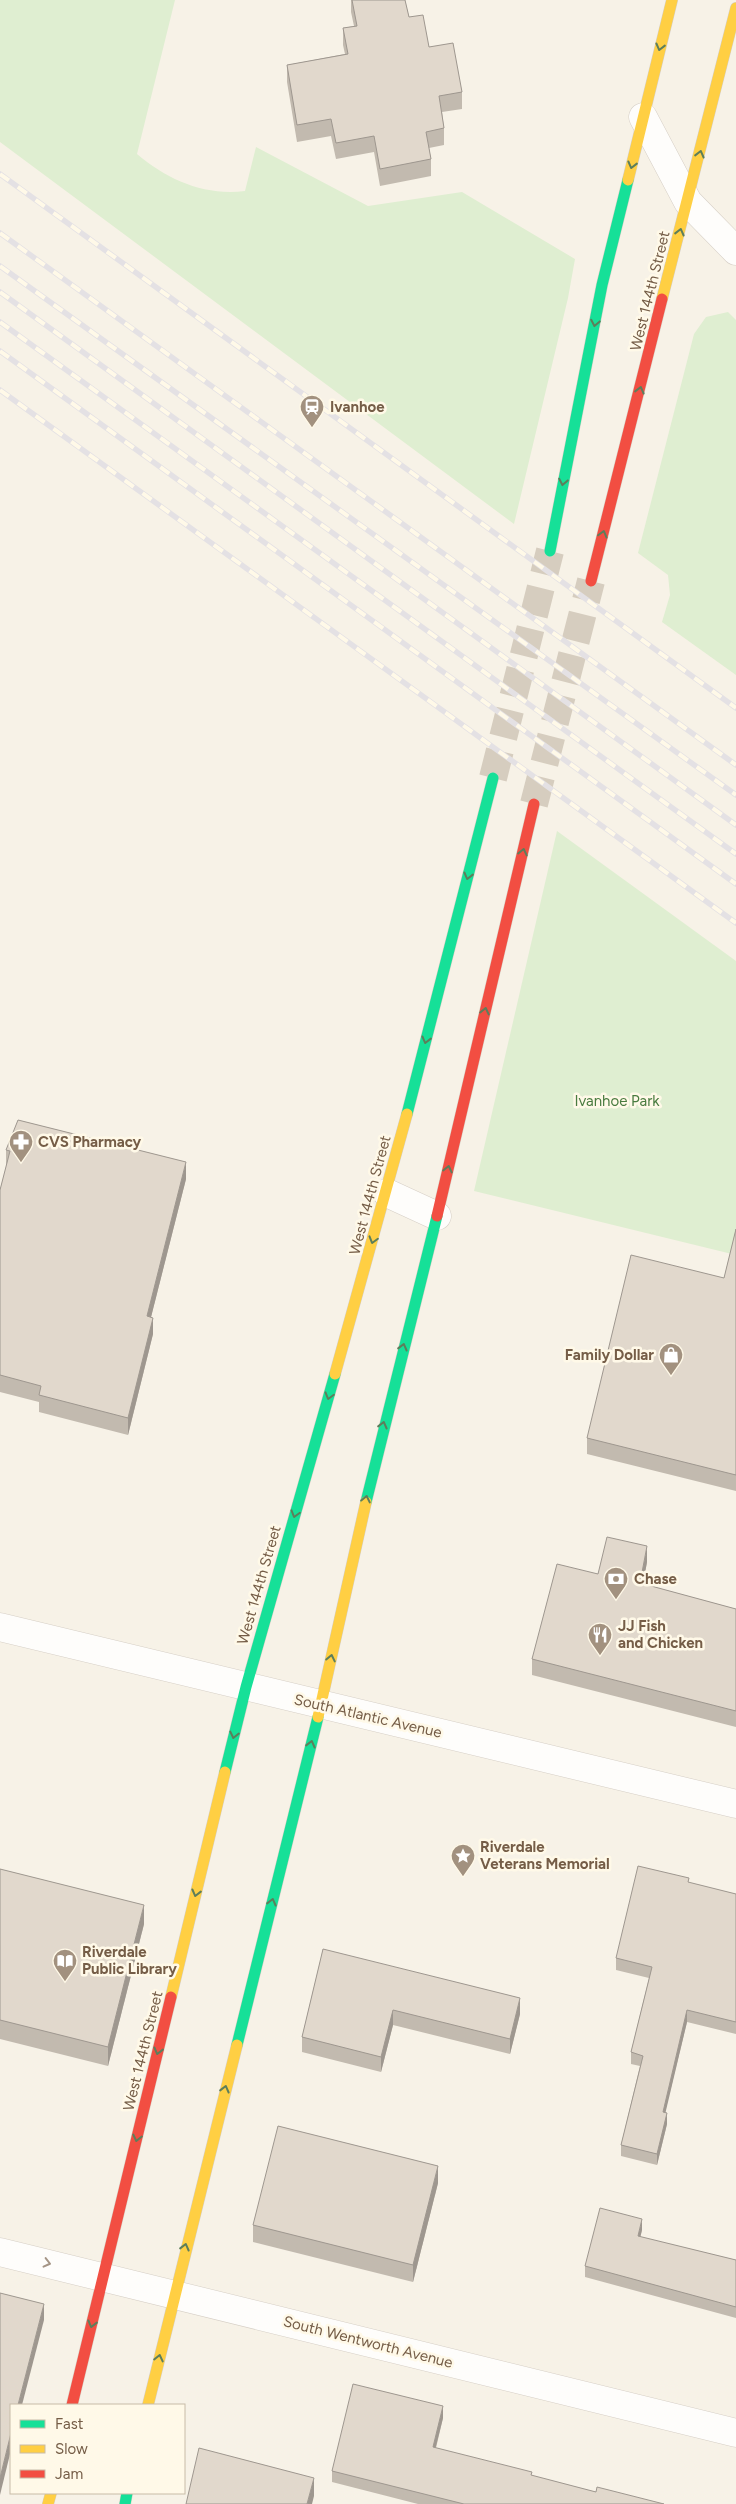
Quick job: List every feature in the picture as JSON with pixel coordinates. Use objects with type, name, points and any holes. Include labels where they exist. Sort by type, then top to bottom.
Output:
[{"type":"street","points":[[550,551],[602,285],[672,0]]},
{"type":"street","name":"West 144th Street","points":[[591,581],[736,8]]},
{"type":"street","points":[[643,117],[688,202],[736,251]]},
{"type":"street","name":"West 144th Street","points":[[72,2404],[246,1687],[387,1193],[493,778]]},
{"type":"street","points":[[148,2404],[321,1706],[376,1457],[437,1216],[534,804]]},
{"type":"street","points":[[387,1193],[437,1216]]},
{"type":"street","name":"South Atlantic Avenue","points":[[0,1627],[321,1706],[736,1804]]},
{"type":"street","name":"South Wentworth Avenue","points":[[0,2252],[736,2433]]},
{"type":"green space","points":[[0,0],[175,0],[137,154],[161,171],[187,184],[215,191],[245,191],[256,147],[368,206],[462,192],[575,259],[568,298],[514,524],[0,142]]},
{"type":"green space","points":[[728,312],[736,320],[736,675],[662,622],[670,595],[668,575],[638,553],[694,334],[706,317]]},
{"type":"green space","name":"Ivanhoe Park","points":[[557,831],[736,961],[736,1255],[474,1191]]},
{"type":"building","points":[[352,0],[405,0],[409,17],[423,15],[429,47],[453,43],[462,92],[439,96],[444,128],[426,132],[431,159],[380,169],[374,136],[336,143],[331,119],[297,125],[287,65],[348,54],[343,28],[357,26]]},
{"type":"building","name":"CVS Pharmacy","points":[[18,1120],[186,1162],[147,1316],[153,1318],[128,1418],[39,1395],[41,1386],[0,1375],[0,1190],[10,1151],[6,1150]]},
{"type":"building","name":"Family Dollar","points":[[736,1229],[736,1475],[587,1438],[631,1255],[724,1278]]},
{"type":"building","points":[[607,1537],[647,1546],[640,1583],[736,1609],[736,1711],[532,1659],[557,1564],[598,1574]]},
{"type":"building","points":[[638,1866],[689,1878],[688,1882],[736,1894],[736,2022],[687,2010],[663,2112],[667,2113],[657,2154],[621,2145],[643,2056],[631,2052],[652,1967],[616,1958]]},
{"type":"building","name":"Riverdale Public Library","points":[[0,1869],[144,1905],[108,2047],[0,2020]]},
{"type":"building","points":[[323,1949],[520,1998],[510,2039],[393,2010],[381,2057],[302,2037]]},
{"type":"building","points":[[278,2126],[438,2166],[413,2265],[253,2225]]},
{"type":"building","points":[[600,2208],[642,2219],[638,2236],[736,2260],[736,2307],[585,2266]]},
{"type":"building","points":[[0,2293],[44,2304],[18,2404],[10,2404],[10,2437],[0,2478]]},
{"type":"building","points":[[353,2384],[443,2406],[433,2447],[532,2472],[531,2475],[596,2492],[597,2487],[664,2504],[464,2504],[332,2471]]},
{"type":"building","points":[[199,2448],[314,2478],[307,2504],[186,2504]]},
{"type":"tunnel","points":[[493,778],[550,551]]},
{"type":"tunnel","points":[[534,804],[591,581]]},
{"type":"railway","points":[[0,174],[736,708]]},
{"type":"railway","points":[[0,233],[736,765]]},
{"type":"railway","points":[[0,266],[736,795]]},
{"type":"railway","points":[[0,292],[736,825]]},
{"type":"railway","points":[[0,322],[736,854]]},
{"type":"railway","points":[[0,351],[736,884]]},
{"type":"railway","points":[[0,390],[736,923]]},
{"type":"traffic: fast","points":[[550,551],[602,285],[628,180]]},
{"type":"traffic: fast","points":[[407,1114],[493,778]]},
{"type":"traffic: fast","points":[[366,1502],[437,1216]]},
{"type":"traffic: fast","points":[[225,1772],[246,1687],[335,1374]]},
{"type":"traffic: fast","points":[[237,2045],[318,1717]]},
{"type":"traffic: fast","points":[[125,2504],[127,2494]]},
{"type":"traffic: slow","points":[[628,180],[672,0]]},
{"type":"traffic: slow","points":[[662,299],[736,8]]},
{"type":"traffic: slow","points":[[335,1374],[407,1114]]},
{"type":"traffic: slow","points":[[318,1717],[366,1502]]},
{"type":"traffic: slow","points":[[171,1997],[225,1772]]},
{"type":"traffic: slow","points":[[148,2404],[237,2045]]},
{"type":"traffic: slow","points":[[48,2504],[51,2494]]},
{"type":"traffic: jam","points":[[591,581],[662,299]]},
{"type":"traffic: jam","points":[[437,1216],[534,804]]},
{"type":"traffic: jam","points":[[72,2404],[171,1997]]},
{"type":"place","name":"Ivanhoe","points":[[312,428]]},
{"type":"place","name":"CVS Pharmacy","points":[[21,1163]]},
{"type":"place","name":"Family Dollar","points":[[671,1376]]},
{"type":"place","name":"Chase","points":[[616,1600]]},
{"type":"place","name":"JJ Fish and Chicken","points":[[600,1656]]},
{"type":"place","name":"Riverdale Veterans Memorial","points":[[463,1877]]},
{"type":"place","name":"Riverdale Public Library","points":[[65,1982]]}]
